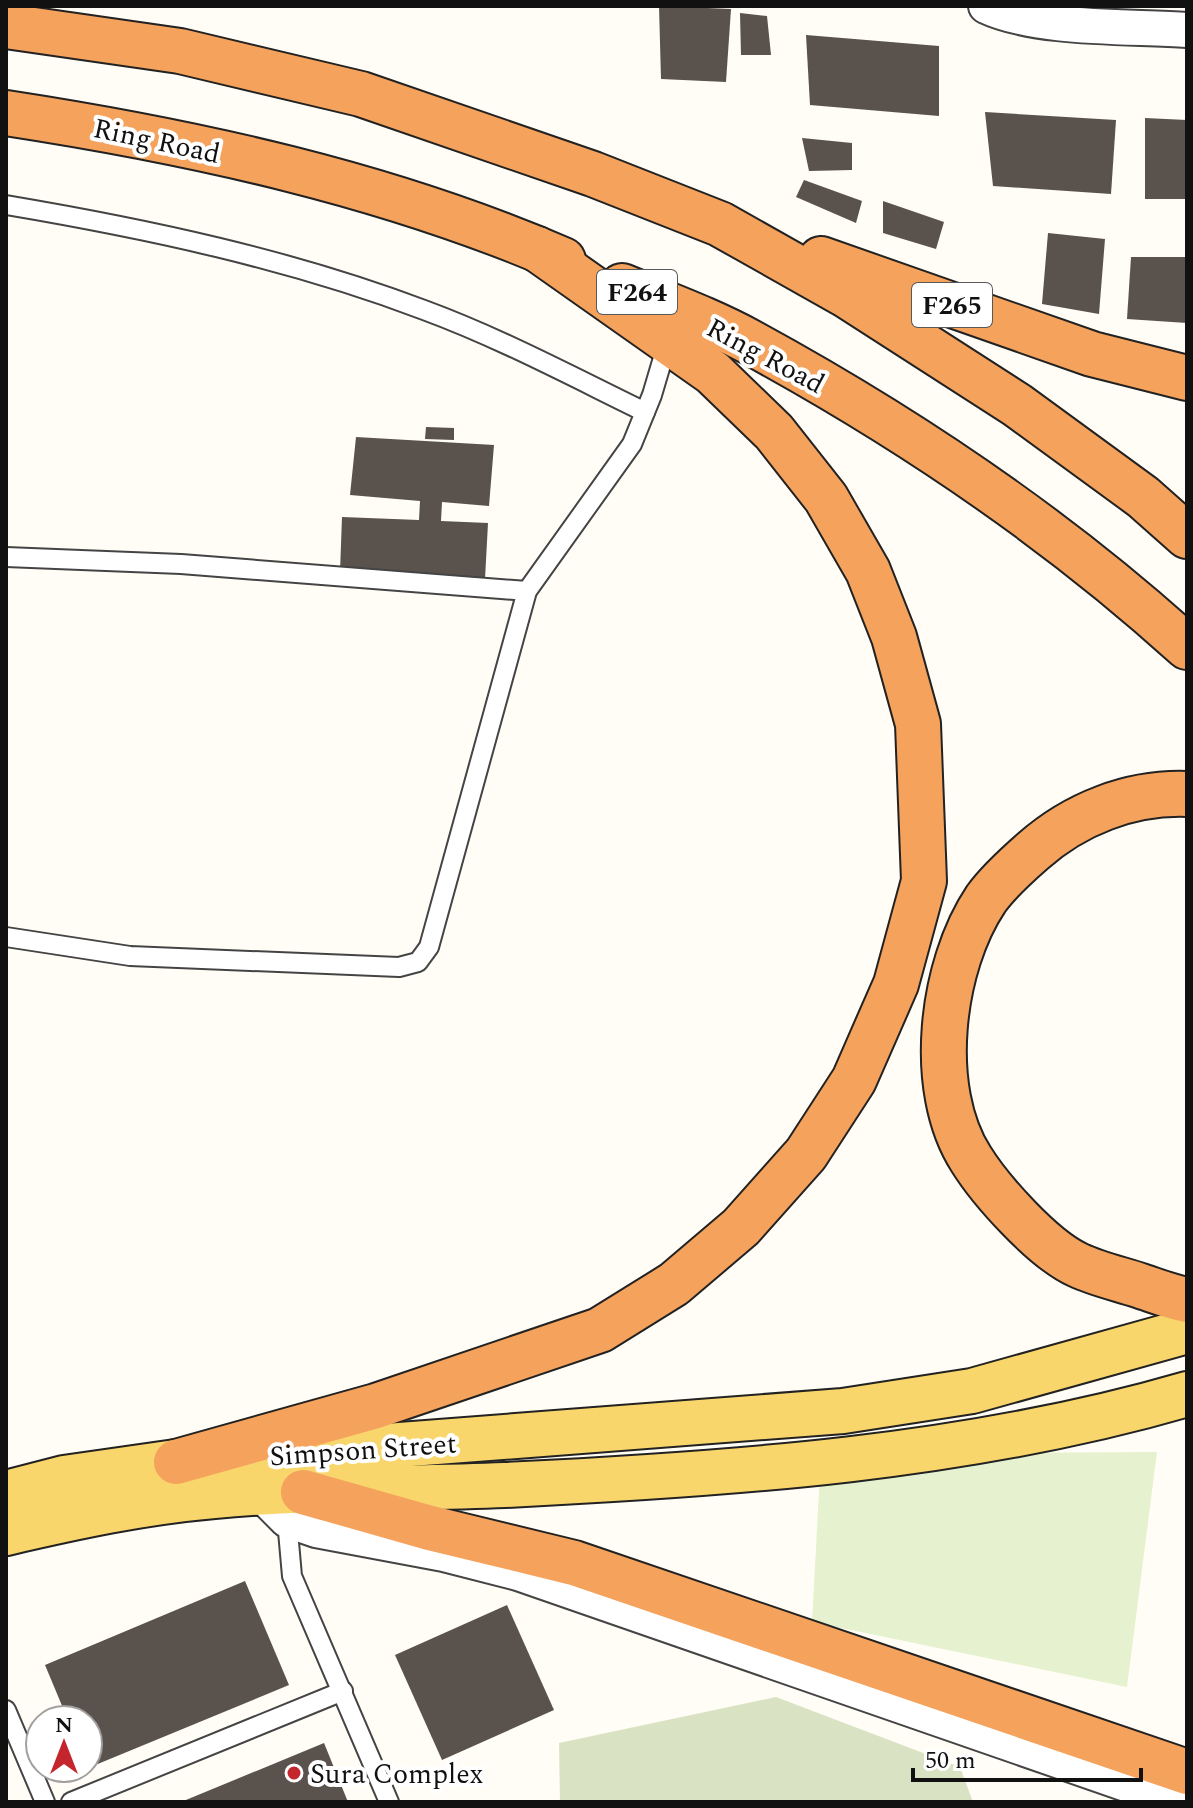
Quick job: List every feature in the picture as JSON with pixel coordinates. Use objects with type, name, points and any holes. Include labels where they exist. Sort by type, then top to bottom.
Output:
[{"type":"highway","points":[[6,26],[180,51],[361,94],[593,174],[720,224],[846,295],[1017,405],[1143,497],[1187,536]]},
{"type":"highway","name":"Ring Road","points":[[6,113],[107,128],[326,179],[431,211],[537,249],[748,340],[892,427],[1025,514],[1125,591],[1187,647]]},
{"type":"highway","name":"F265","points":[[720,224],[1092,354],[1187,378]]},
{"type":"highway","points":[[176,1462],[376,1406],[600,1330],[674,1284],[741,1227],[806,1154],[854,1080],[896,984],[924,881],[918,724],[894,637],[868,571],[826,498],[774,432],[713,373],[537,249]]},
{"type":"highway","points":[[1187,794],[1167,793],[1106,806],[1061,827],[987,899],[965,940],[953,977],[945,1032],[945,1079],[955,1124],[970,1158],[1021,1221],[1075,1264],[1187,1300]]},
{"type":"highway","points":[[283,1502],[430,1528],[574,1563],[1187,1772]]},
{"type":"main road","name":"Simpson Street","points":[[6,1493],[64,1478],[176,1462],[843,1411],[972,1391],[1187,1331]]},
{"type":"main road","points":[[6,1533],[97,1512],[215,1496],[283,1502],[571,1482],[718,1471],[995,1439],[1134,1409],[1187,1394]]},
{"type":"street","points":[[986,6],[997,11],[1069,23],[1187,30]]},
{"type":"street","points":[[283,1502],[370,1543],[444,1554],[518,1573],[1178,1802]]},
{"type":"lane","points":[[6,205],[211,244],[317,274],[426,310],[645,412]]},
{"type":"lane","points":[[6,937],[130,956],[399,967],[418,962],[429,947],[527,591],[632,444],[668,341]]},
{"type":"lane","points":[[6,557],[181,564],[527,591]]},
{"type":"lane","points":[[283,1502],[292,1576],[389,1802]]},
{"type":"lane","points":[[71,1802],[343,1691]]},
{"type":"lane","points":[[6,1710],[45,1802]]},
{"type":"green space","points":[[1157,1452],[1127,1687],[812,1622],[821,1454]]},
{"type":"green space","points":[[776,1697],[960,1767],[973,1802],[560,1802],[559,1743]]},
{"type":"building","points":[[659,6],[731,9],[726,82],[661,79]]},
{"type":"building","points":[[740,13],[767,16],[771,55],[741,55]]},
{"type":"building","points":[[806,35],[939,46],[939,116],[810,105]]},
{"type":"building","points":[[985,112],[1116,120],[1111,194],[993,186]]},
{"type":"building","points":[[1145,118],[1187,120],[1187,199],[1145,199]]},
{"type":"building","points":[[802,138],[852,143],[852,170],[809,171]]},
{"type":"building","points":[[804,180],[862,201],[856,223],[796,197]]},
{"type":"building","points":[[883,201],[944,222],[936,249],[883,233]]},
{"type":"building","points":[[1048,233],[1105,239],[1099,314],[1042,304]]},
{"type":"building","points":[[1131,257],[1187,257],[1187,323],[1127,319]]},
{"type":"building","points":[[426,427],[454,428],[454,440],[425,439]]},
{"type":"building","points":[[356,437],[494,445],[489,506],[442,502],[441,521],[488,523],[485,579],[340,572],[342,517],[419,520],[420,501],[350,495]]},
{"type":"building","points":[[245,1581],[289,1685],[104,1761],[104,1704],[61,1704],[45,1665]]},
{"type":"building","points":[[507,1605],[554,1710],[442,1760],[395,1655]]},
{"type":"building","name":"Sura Complex","points":[[324,1743],[348,1802],[181,1802]]},
{"type":"place","name":"Sura Complex","points":[[294,1773]]}]
